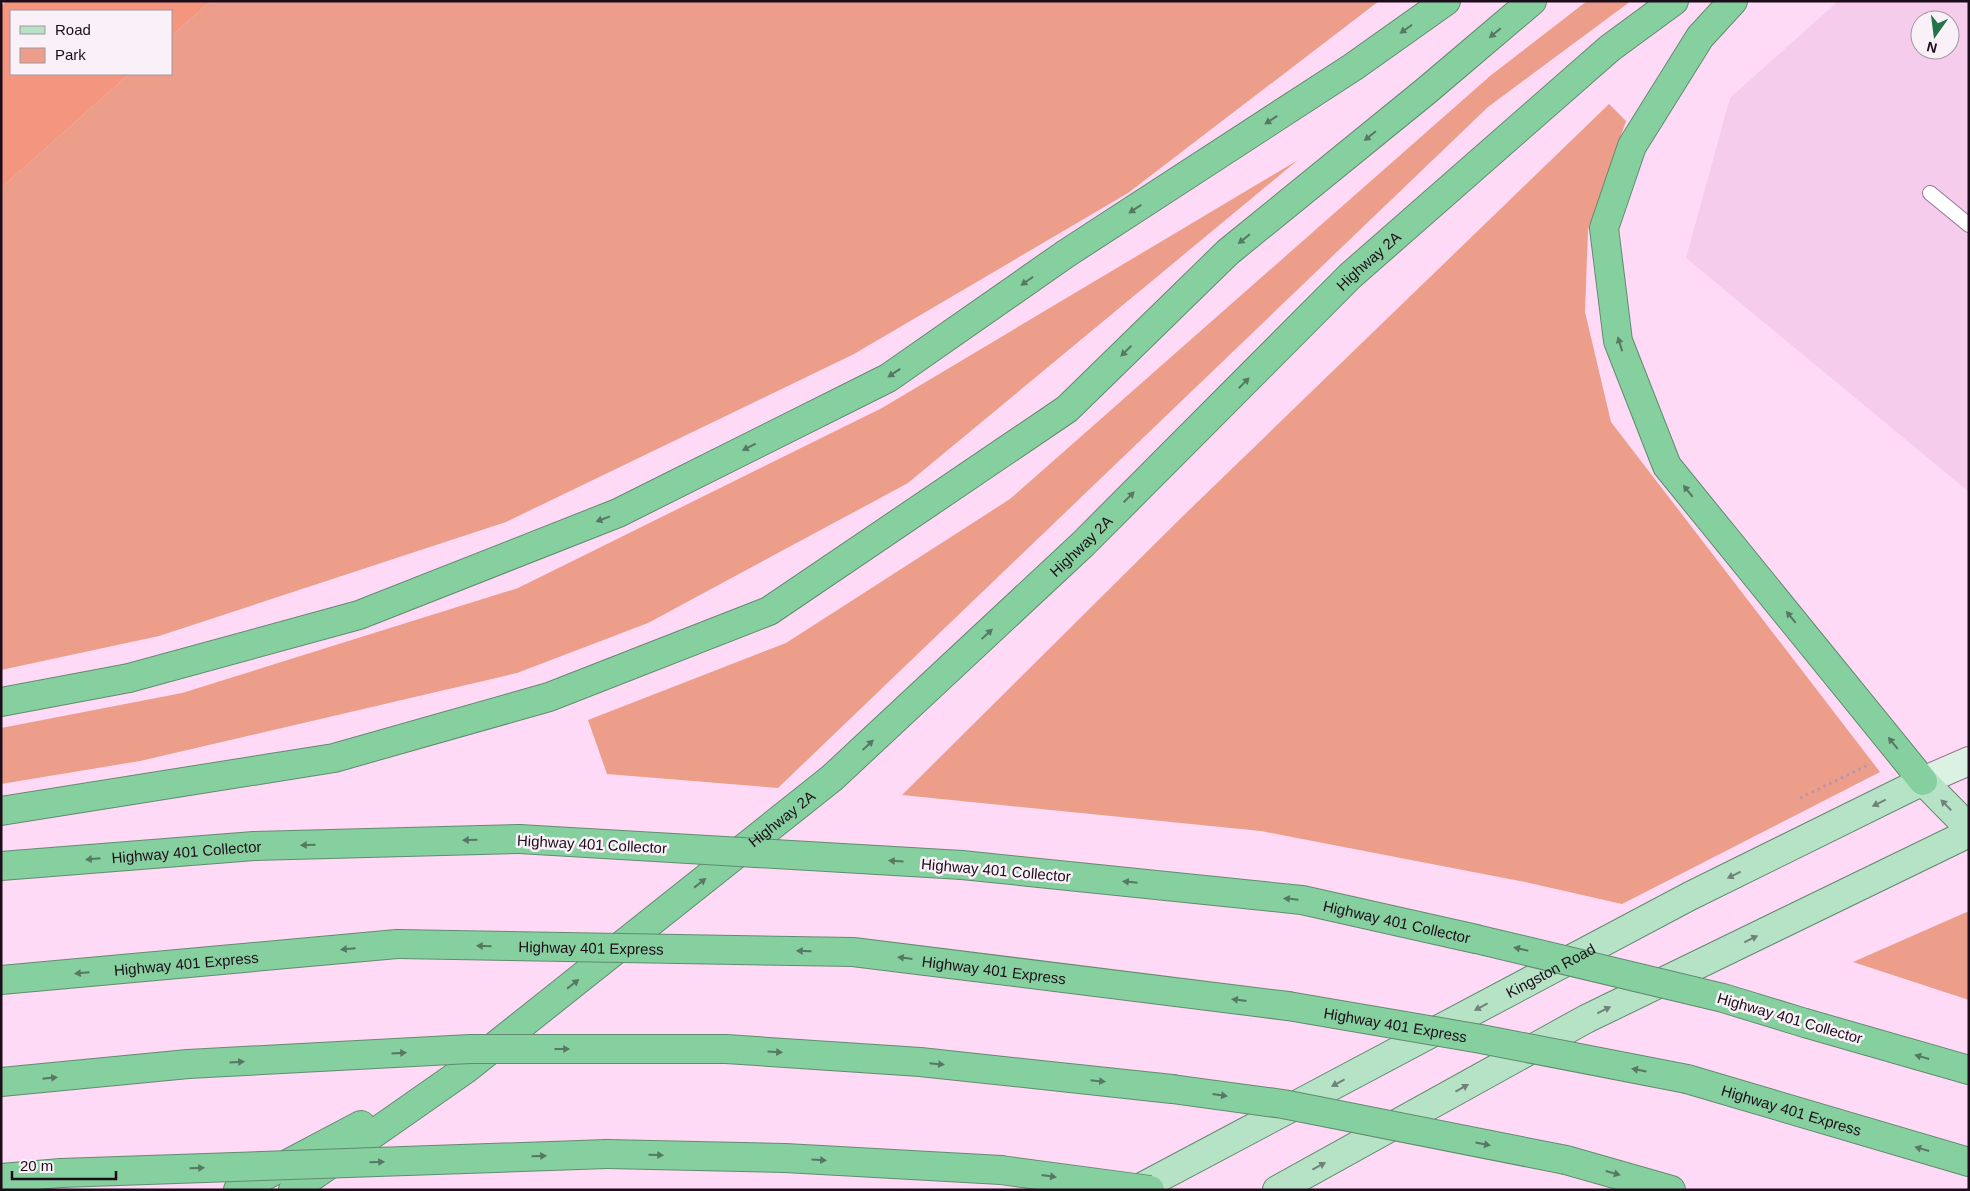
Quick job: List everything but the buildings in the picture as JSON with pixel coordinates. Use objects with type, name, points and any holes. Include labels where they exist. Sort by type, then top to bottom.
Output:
[{"type":"highway","points":[[1,702],[129,678],[359,615],[618,513],[888,378],[1067,253],[1353,67],[1446,1]]},
{"type":"highway","points":[[1,811],[334,758],[549,698],[768,611],[1067,409],[1228,252],[1426,91],[1532,1]]},
{"type":"highway","name":"Highway 2A","points":[[466,1069],[832,778],[1083,544],[1350,276],[1610,48],[1674,1]]},
{"type":"highway","points":[[1733,1],[1700,37],[1632,146],[1604,228],[1618,341],[1667,466],[1923,781]]},
{"type":"highway","name":"Highway 401 Collector","points":[[1,866],[254,846],[519,839],[962,865],[1302,900],[1723,998],[1969,1070]]},
{"type":"highway","name":"Highway 401 Express","points":[[1,980],[397,944],[853,952],[1288,1006],[1481,1039],[1687,1079],[1969,1162]]},
{"type":"highway","points":[[1,1082],[188,1064],[470,1049],[726,1049],[920,1062],[1172,1088],[1283,1104],[1566,1160],[1670,1190]]},
{"type":"highway","points":[[238,1190],[466,1069]]},
{"type":"highway","points":[[293,1190],[466,1069]]},
{"type":"highway","points":[[1,1178],[61,1173],[607,1154],[785,1158],[1000,1170],[1150,1190]]},
{"type":"main road","name":"Kingston Road","points":[[1136,1190],[1690,896],[1923,781],[1969,761]]},
{"type":"main road","points":[[1923,781],[1969,828]]},
{"type":"main road","points":[[1277,1190],[1586,1019],[1969,833]]},
{"type":"lane","points":[[1930,193],[1969,225]]},
{"type":"path","points":[[1800,798],[1871,763]]},
{"type":"shaded area","points":[[6,1],[211,1],[172,35],[172,10],[10,10],[10,75],[128,75],[1,188],[1,6]]},
{"type":"shaded area","points":[[1838,1],[1969,1],[1969,492],[1686,258],[1730,98]]},
{"type":"green space","points":[[211,1],[1379,1],[1128,193],[854,354],[506,522],[159,636],[1,670],[1,188],[128,75],[172,75],[172,35]]},
{"type":"green space","points":[[1587,1],[1631,1],[1488,107],[778,788],[607,774],[588,720],[786,643],[1010,499],[1490,76]]},
{"type":"green space","points":[[1609,104],[1626,121],[1588,230],[1585,312],[1611,422],[1880,772],[1622,904],[1525,882],[1261,831],[902,795],[1184,515]]},
{"type":"green space","points":[[1298,160],[908,483],[648,623],[517,673],[140,761],[1,784],[1,728],[182,693],[518,588],[882,408]]},
{"type":"green space","points":[[1969,911],[1969,1000],[1853,962]]}]
